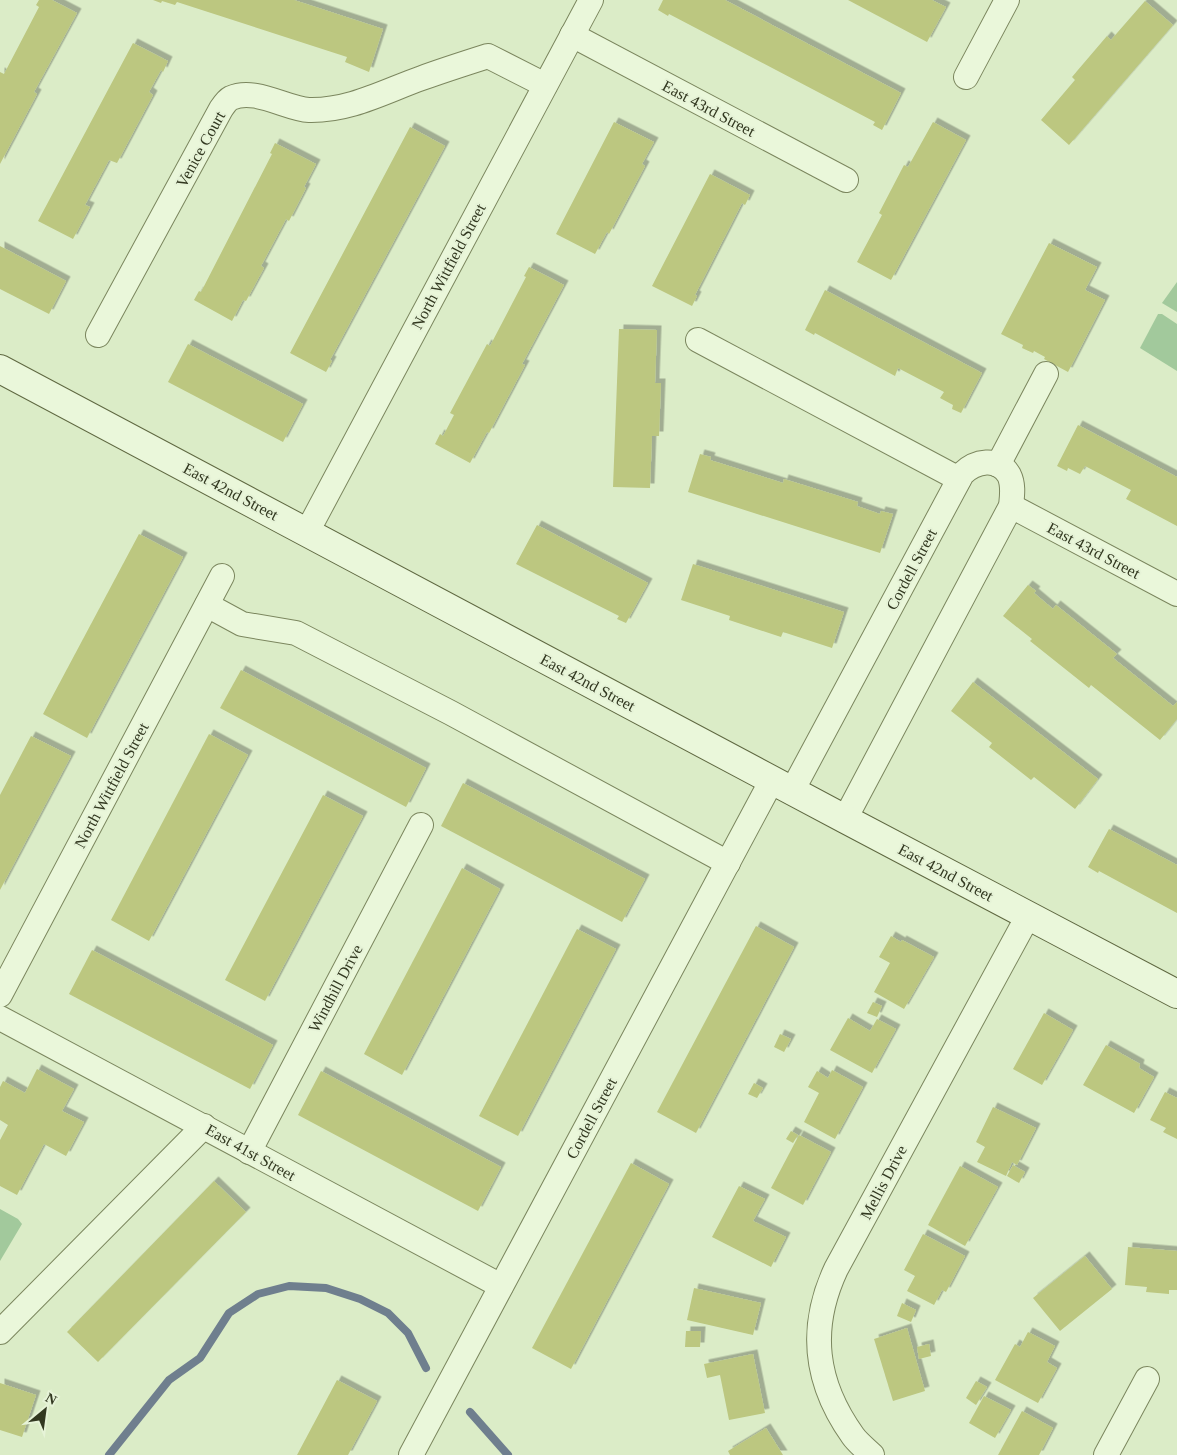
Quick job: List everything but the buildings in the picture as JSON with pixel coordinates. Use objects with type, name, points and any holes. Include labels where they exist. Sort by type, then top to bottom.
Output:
[{"type":"street","name":"North Wittfield Street","points":[[306,532],[591,0]]},
{"type":"street","points":[[966,77],[1007,0]]},
{"type":"street","name":"East 43rd Street","points":[[572,35],[846,180]]},
{"type":"street","name":"Venice Court","points":[[98,335],[220,110],[230,99],[248,95],[272,99],[308,110],[339,108],[365,101],[422,78],[488,56],[545,85]]},
{"type":"street","points":[[698,340],[959,479]]},
{"type":"street","name":"East 42nd Street","points":[[0,369],[782,786],[1177,994]]},
{"type":"street","points":[[845,819],[1011,506],[1013,494],[1010,476],[998,465],[1046,374]]},
{"type":"street","name":"Cordell Street","points":[[411,1455],[728,863],[782,786],[959,479],[971,466],[988,462],[998,465]]},
{"type":"street","name":"East 43rd Street","points":[[1011,506],[1177,594]]},
{"type":"street","name":"North Wittfield Street","points":[[0,995],[222,576]]},
{"type":"street","points":[[207,605],[242,624],[296,632],[451,713],[728,863]]},
{"type":"street","name":"Windhill Drive","points":[[249,1152],[421,825]]},
{"type":"street","name":"Mellis Drive","points":[[872,1455],[854,1438],[825,1386],[819,1338],[819,1326],[824,1302],[836,1269],[1028,916]]},
{"type":"street","name":"East 41st Street","points":[[0,1018],[501,1286]]},
{"type":"street","points":[[0,1332],[204,1126]]},
{"type":"street","points":[[1106,1455],[1147,1379]]},
{"type":"green space","points":[[1177,282],[1177,312],[1162,303]]},
{"type":"green space","points":[[1158,314],[1162,314],[1177,324],[1177,371],[1140,348]]},
{"type":"green space","points":[[0,1209],[18,1219],[22,1224],[0,1261]]},
{"type":"waterway","points":[[109,1455],[169,1380],[200,1358],[229,1313],[258,1294],[289,1286],[326,1288],[360,1299],[388,1313],[408,1333],[426,1368]]},
{"type":"waterway","points":[[470,1412],[508,1455]]}]
